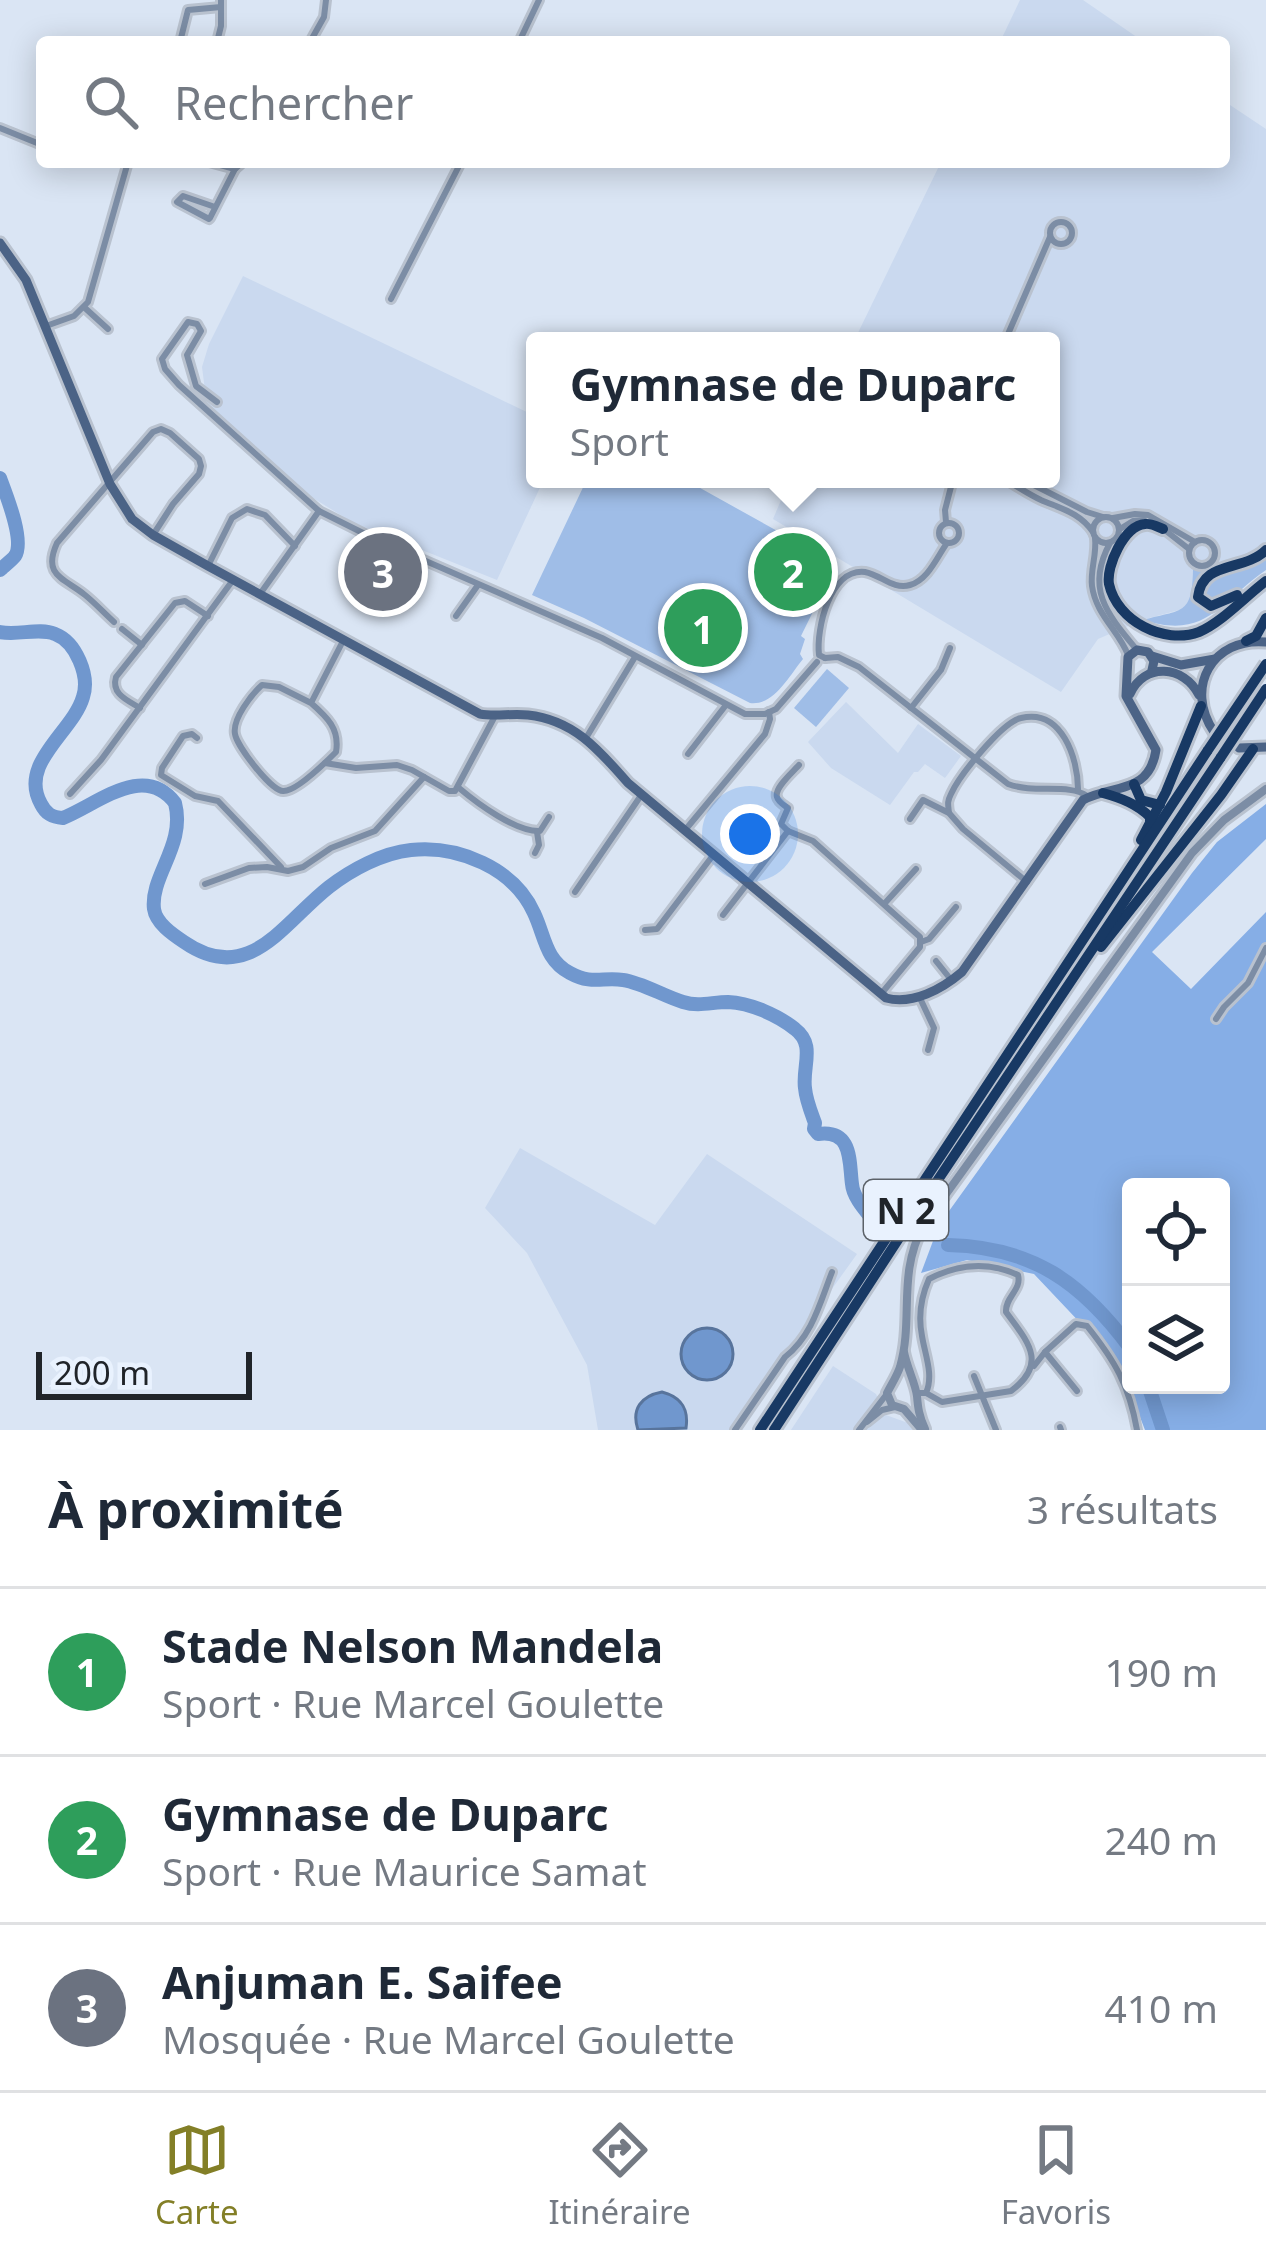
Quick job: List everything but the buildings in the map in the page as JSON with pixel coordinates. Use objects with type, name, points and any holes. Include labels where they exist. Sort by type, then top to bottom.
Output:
[{"type":"highway","points":[[1163,529],[1147,524],[1134,528],[1108,574],[1110,589],[1123,608],[1151,631],[1171,636],[1201,631],[1266,580]]},
{"type":"highway","points":[[1266,550],[1255,560],[1213,572],[1199,585],[1198,597],[1211,607],[1266,580]]},
{"type":"highway","points":[[1246,641],[1256,635],[1266,618]]},
{"type":"highway","name":"N 2","points":[[760,1430],[1266,664]]},
{"type":"highway","name":"N 2","points":[[774,1430],[1266,689]]},
{"type":"highway","points":[[1052,990],[1160,806],[1200,701]]},
{"type":"highway","points":[[1037,1030],[1253,748]]},
{"type":"highway","points":[[1134,784],[1142,800],[1160,806]]},
{"type":"highway","points":[[1103,793],[1143,811],[1150,825]]},
{"type":"main road","points":[[0,243],[26,280],[110,484],[132,519],[233,580],[480,713],[532,716],[586,738],[641,794],[881,994],[900,1001],[952,981],[972,959],[1083,793],[1134,784],[1152,766],[1156,750],[1126,696],[1131,658],[1143,650],[1181,664],[1215,659]]},
{"type":"main road","points":[[1200,701],[1204,676],[1215,659],[1246,641],[1266,642]]},
{"type":"main road","points":[[1129,705],[1132,687],[1147,674],[1152,656]]},
{"type":"main road","points":[[1131,658],[1133,675],[1183,676],[1191,681],[1214,732]]},
{"type":"street","points":[[313,36],[330,0]]},
{"type":"street","points":[[522,36],[539,0]]},
{"type":"street","points":[[182,36],[188,10],[221,3],[218,36]]},
{"type":"street","points":[[0,128],[36,143]]},
{"type":"street","points":[[46,326],[85,308],[126,168]]},
{"type":"street","points":[[215,207],[183,196],[177,202],[207,219],[215,207],[235,169],[231,168]]},
{"type":"street","points":[[391,299],[458,168]]},
{"type":"street","points":[[1009,332],[1051,228],[1068,225],[1070,239],[1049,254],[1037,272]]},
{"type":"street","points":[[1050,237],[1061,244]]},
{"type":"street","points":[[85,308],[109,329]]},
{"type":"street","points":[[217,402],[196,386],[187,355],[201,331],[188,322],[162,359],[165,369],[319,511],[602,638],[752,715],[776,709],[820,658],[819,628],[834,591],[846,577],[865,572],[906,586],[920,580],[944,541],[940,530],[951,525]]},
{"type":"street","points":[[113,622],[56,576],[51,561],[57,543],[157,430],[170,433],[199,459],[199,474],[153,535]]},
{"type":"street","points":[[944,541],[958,538],[947,504],[950,488]]},
{"type":"street","points":[[1022,488],[1081,518],[1102,543],[1110,543]]},
{"type":"street","points":[[1039,488],[1103,517],[1148,515],[1192,546],[1152,522],[1138,520],[1120,529],[1110,543],[1099,570],[1100,592],[1131,658]]},
{"type":"street","points":[[208,566],[232,518],[247,509],[265,515],[295,546]]},
{"type":"street","points":[[260,595],[319,511]]},
{"type":"street","points":[[1103,517],[1096,521],[1094,535],[1096,604],[1131,658]]},
{"type":"street","points":[[1113,518],[1120,529]]},
{"type":"street","points":[[70,794],[101,760],[233,580]]},
{"type":"street","points":[[457,616],[479,583]]},
{"type":"street","points":[[140,708],[117,692],[116,677],[178,601],[208,616]]},
{"type":"street","points":[[122,629],[142,645]]},
{"type":"street","points":[[311,703],[344,639]]},
{"type":"street","points":[[911,708],[941,670],[950,648]]},
{"type":"street","points":[[586,738],[635,657]]},
{"type":"street","points":[[820,658],[851,662],[976,760],[1015,787],[1083,793],[1069,744],[1040,718],[1006,724],[976,760],[954,788],[949,813]]},
{"type":"street","points":[[338,747],[291,790],[280,791],[268,784],[235,735],[256,690],[262,685],[279,687],[311,703],[333,726],[338,747],[356,768]]},
{"type":"street","points":[[688,754],[726,705]]},
{"type":"street","points":[[685,830],[765,734],[770,712]]},
{"type":"street","points":[[459,788],[495,716]]},
{"type":"street","points":[[197,738],[183,736],[161,775],[195,796],[218,801],[285,871]]},
{"type":"street","points":[[681,739],[694,746]]},
{"type":"street","points":[[325,763],[356,768],[398,765],[449,790],[459,788],[488,810],[537,832],[540,841],[535,853]]},
{"type":"street","points":[[799,765],[779,788],[778,800],[788,808],[781,824],[813,842],[885,903],[917,931],[921,943]]},
{"type":"street","points":[[205,884],[249,868],[298,869],[331,848],[375,831],[424,777]]},
{"type":"street","points":[[860,1430],[899,1369],[907,1273],[923,1226],[1192,853],[1224,820],[1266,789]]},
{"type":"street","points":[[575,892],[641,794]]},
{"type":"street","points":[[910,819],[922,800],[949,813],[1027,882]]},
{"type":"street","points":[[537,832],[549,817]]},
{"type":"street","points":[[723,915],[788,831]]},
{"type":"street","points":[[589,848],[598,855]]},
{"type":"street","points":[[645,930],[657,929],[714,854]]},
{"type":"street","points":[[885,903],[916,868]]},
{"type":"street","points":[[881,994],[956,907]]},
{"type":"street","points":[[1216,1019],[1247,983],[1266,948]]},
{"type":"street","points":[[936,961],[952,981]]},
{"type":"street","points":[[919,996],[934,1028],[928,1050]]},
{"type":"street","points":[[860,1430],[882,1410],[900,1408],[919,1396],[930,1378],[920,1324],[921,1302],[934,1275],[973,1264],[1018,1275],[1018,1288],[1005,1305],[1030,1346],[1028,1375]]},
{"type":"street","points":[[735,1430],[808,1331],[832,1272]]},
{"type":"street","points":[[919,1396],[942,1402],[1011,1391],[1076,1324],[1087,1326],[1114,1360],[1128,1390],[1137,1430]]},
{"type":"street","points":[[903,1347],[924,1430]]},
{"type":"street","points":[[1045,1352],[1077,1391]]},
{"type":"street","points":[[974,1376],[996,1430]]},
{"type":"street","points":[[893,1383],[903,1379],[912,1383]]},
{"type":"street","points":[[887,1393],[889,1402],[924,1430]]},
{"type":"shaded area","points":[[1020,0],[1083,0],[1135,36],[1003,36]]},
{"type":"shaded area","points":[[1230,105],[1266,129],[1266,555],[1193,596],[1183,609],[1098,639],[1061,692],[773,519],[786,488],[1060,488],[1060,332],[858,332],[938,168],[1230,168]]},
{"type":"shaded area","points":[[243,276],[526,412],[526,488],[540,488],[497,580],[352,522],[313,498],[207,406],[202,367]]},
{"type":"shaded area","points":[[583,488],[700,488],[833,562],[834,569],[801,636],[805,639],[803,659],[774,695],[759,703],[750,703],[532,595]]},
{"type":"shaded area","points":[[1266,555],[1266,570],[1197,622],[1165,625],[1143,620],[1187,603],[1193,570],[1216,563],[1258,562]]},
{"type":"shaded area","points":[[827,669],[849,688],[816,727],[794,708]]},
{"type":"shaded area","points":[[846,702],[898,753],[918,724],[961,756],[945,778],[925,764],[890,805],[831,768],[808,742]]},
{"type":"shaded area","points":[[1266,804],[1266,839],[1152,952],[1191,989],[1266,912],[1266,1430],[1145,1430],[1131,1394],[1230,1394],[1230,1178],[1122,1178],[1122,1370],[1034,1274],[967,1260],[921,1273],[939,1225],[1217,842]]},
{"type":"shaded area","points":[[520,1148],[655,1225],[707,1154],[857,1254],[731,1430],[598,1430],[587,1365],[527,1253],[485,1208]]},
{"type":"shaded area","points":[[707,1328],[725,1336],[733,1354],[725,1372],[707,1380],[689,1372],[681,1354],[689,1336]]},
{"type":"shaded area","points":[[833,1366],[876,1394],[886,1415],[915,1430],[791,1430]]},
{"type":"shaded area","points":[[662,1392],[682,1404],[686,1428],[638,1430],[640,1405]]},
{"type":"waterway","points":[[0,478],[18,540],[15,556],[0,570]]},
{"type":"waterway","points":[[0,632],[55,634],[69,644],[83,670],[83,697],[36,775],[36,789],[47,813],[63,818],[135,786],[163,791],[175,803],[176,833],[157,884],[154,909],[161,923],[184,942],[207,954],[246,954],[264,945],[338,881],[389,855],[429,849],[483,863],[525,897],[551,954],[570,973],[591,980],[630,982],[689,1003],[745,1005],[795,1029],[807,1049],[805,1088],[814,1129],[843,1142],[855,1194],[873,1220]]},
{"type":"waterway","points":[[948,1245],[1005,1253],[1053,1273],[1094,1305],[1122,1337]]},
{"type":"waterway","points":[[1151,1394],[1163,1430]]},
{"type":"place","name":"Anjuman E. Saifee","points":[[383,572]]},
{"type":"place","name":"Gymnase de Duparc","points":[[793,572]]},
{"type":"place","name":"Stade Nelson Mandela","points":[[703,628]]}]
